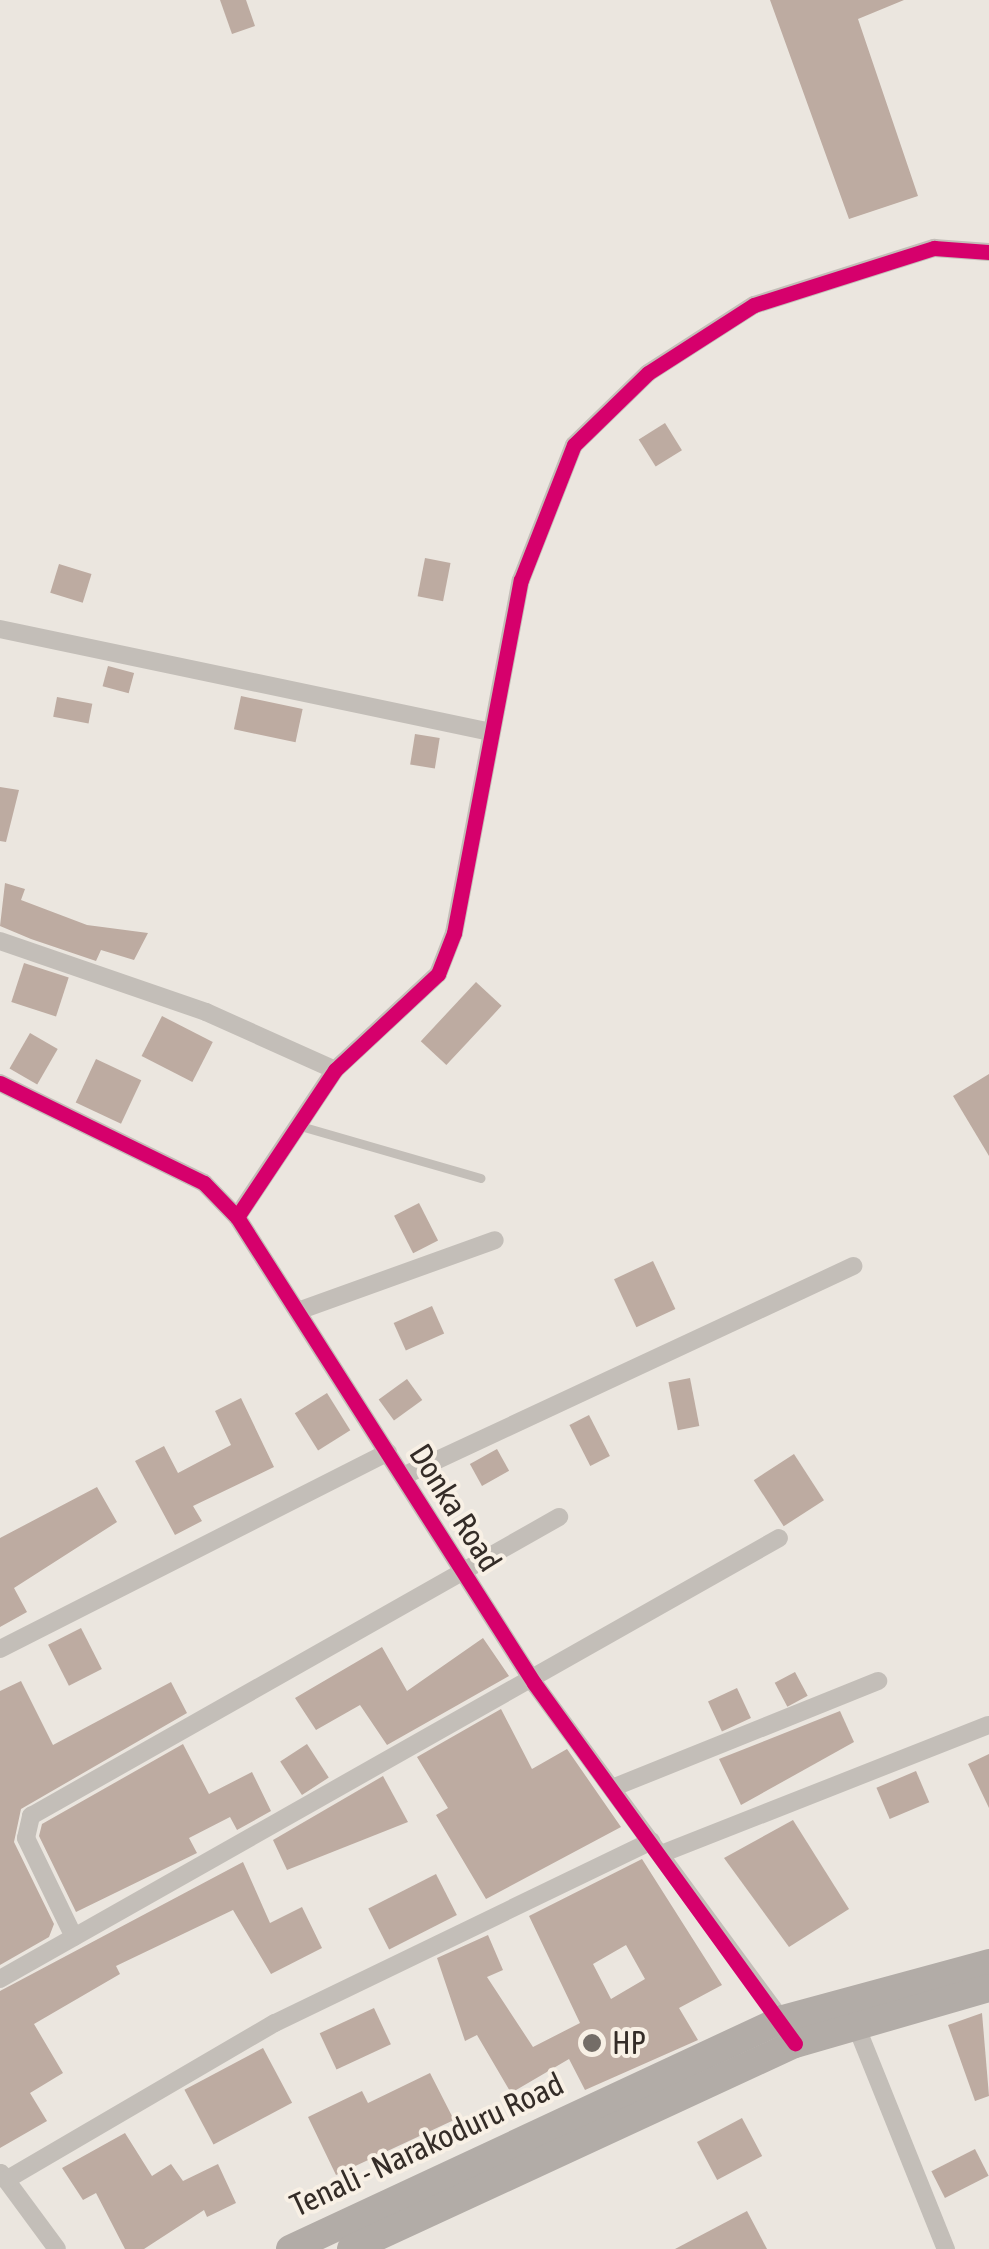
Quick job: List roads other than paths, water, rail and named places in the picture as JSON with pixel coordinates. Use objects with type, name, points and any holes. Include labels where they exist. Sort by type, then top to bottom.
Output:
[{"type":"main road","name":"Tenali - Narakoduru Road","points":[[290,2249],[789,2031],[989,1963]]},
{"type":"main road","name":"Tenali - Narakoduru Road","points":[[351,2249],[789,2031],[855,2023],[989,1988]]},
{"type":"street","points":[[237,1217],[335,1070],[438,974],[454,932],[521,580],[550,489],[574,445],[648,373],[754,305],[915,252],[989,252]]},
{"type":"street","points":[[0,628],[491,732]]},
{"type":"street","points":[[0,941],[206,1012],[335,1070]]},
{"type":"street","name":"Donka Road","points":[[0,1083],[204,1183],[237,1217],[534,1683],[789,2031]]},
{"type":"street","points":[[298,1311],[496,1240]]},
{"type":"street","points":[[403,1476],[854,1266]]},
{"type":"street","points":[[0,1649],[388,1452]]},
{"type":"street","points":[[74,1937],[26,1838],[31,1816],[559,1517]]},
{"type":"street","points":[[0,1979],[534,1683],[778,1538]]},
{"type":"street","points":[[612,1788],[878,1680]]},
{"type":"street","points":[[57,2249],[3,2176],[274,2023],[656,1848],[989,1725]]},
{"type":"street","points":[[855,2023],[946,2249]]},
{"type":"lane","points":[[296,1125],[481,1178]]},
{"type":"place","name":"HP","points":[[592,2043]]}]
